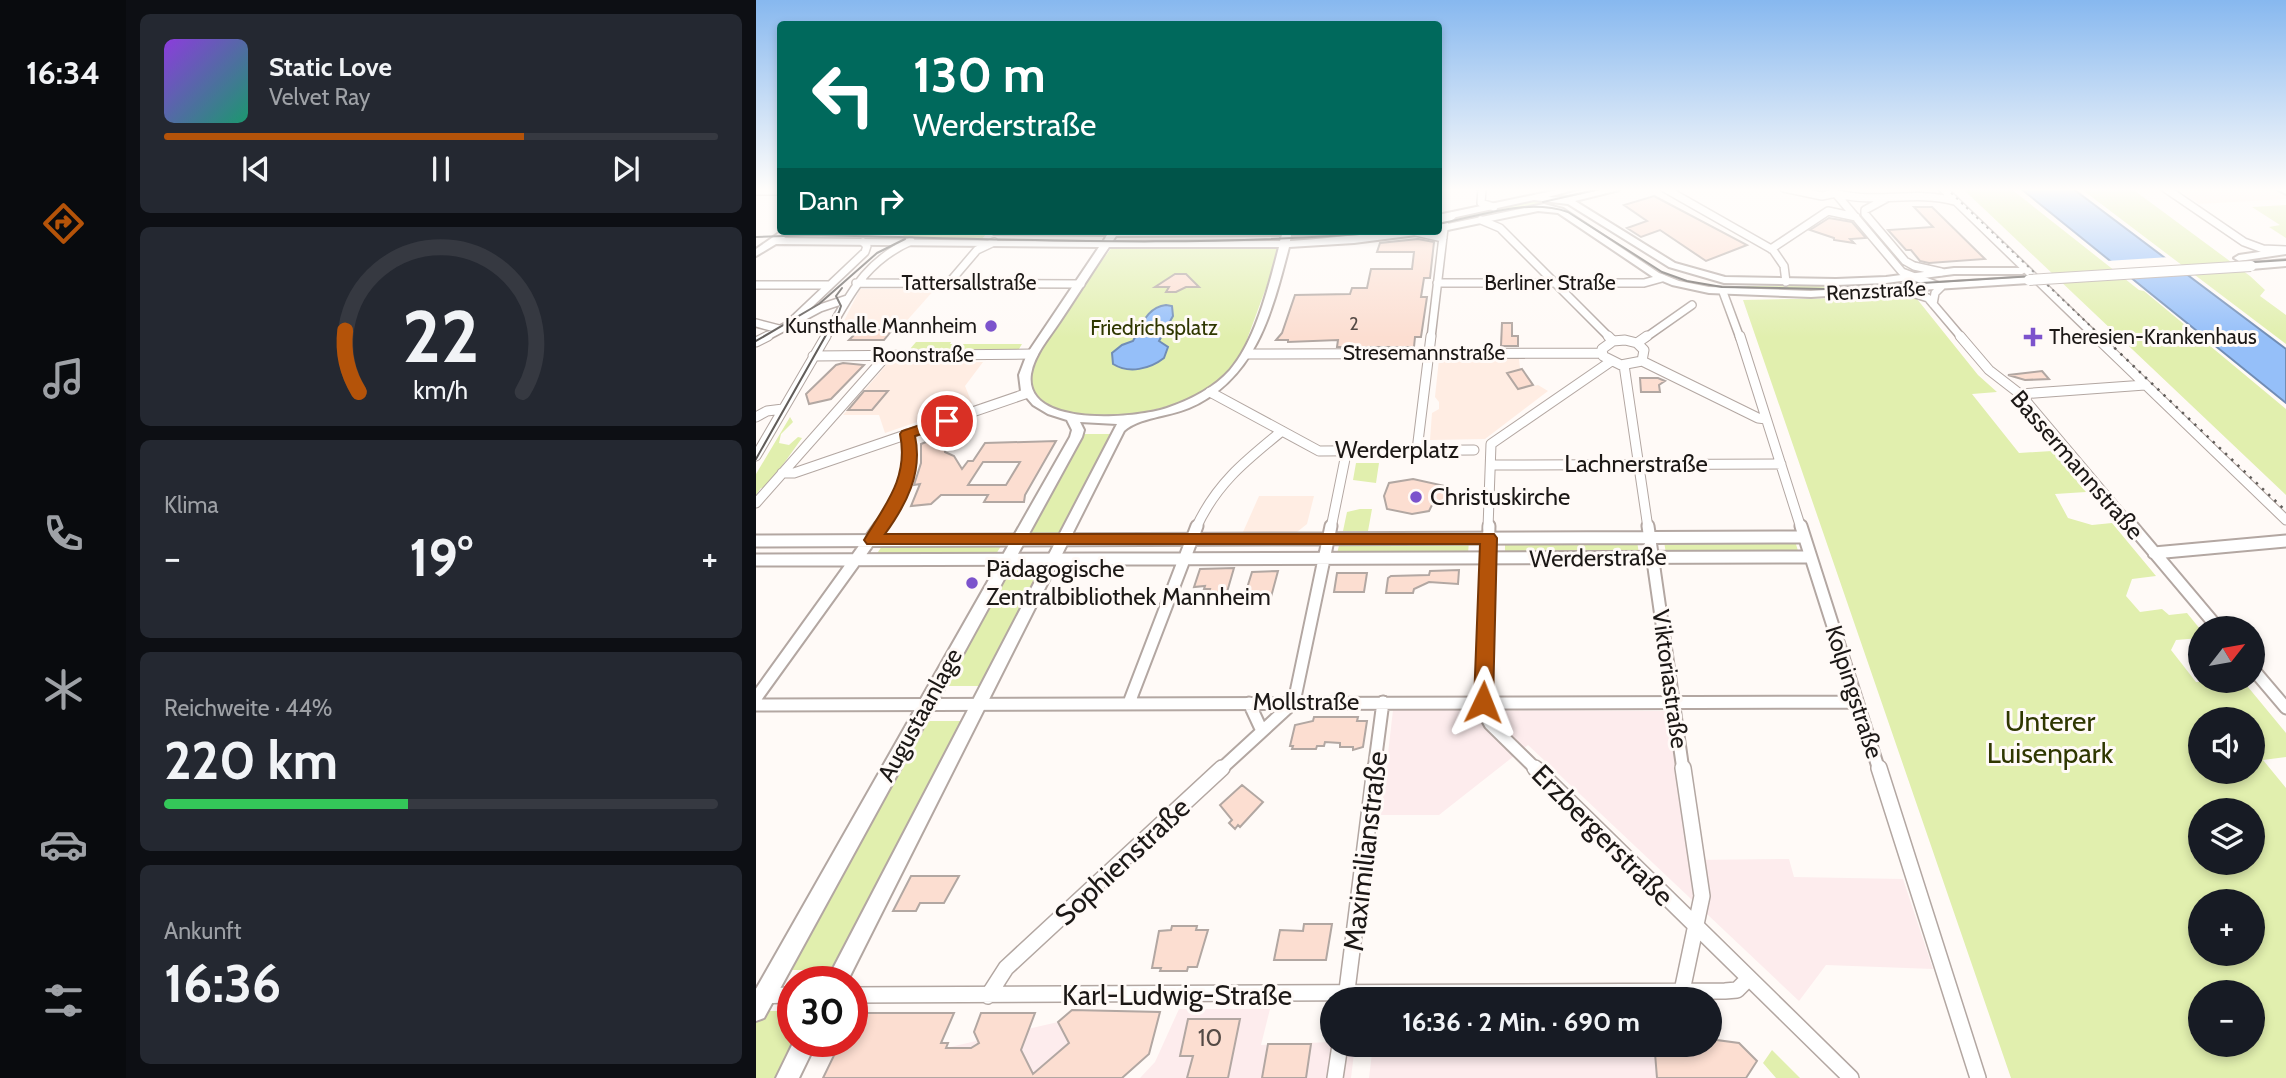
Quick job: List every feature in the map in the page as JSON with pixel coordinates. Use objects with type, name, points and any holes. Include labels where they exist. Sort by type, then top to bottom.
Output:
[{"type":"main road","points":[[822,238],[851,242],[1078,244],[1105,248],[1255,245],[1282,239]]},
{"type":"main road","points":[[851,242],[863,238]]},
{"type":"main road","points":[[1111,238],[1033,354],[1024,378],[1028,393],[1045,408],[1073,420],[1129,420],[1169,410],[1210,392],[1235,371],[1247,354],[1282,239]]},
{"type":"main road","points":[[1105,248],[1126,238]]},
{"type":"main road","points":[[1255,245],[1270,239],[1300,244],[1357,238]]},
{"type":"main road","name":"Renzstraße","points":[[1602,238],[1662,278],[1723,292],[1780,295],[1941,287],[2027,275]]},
{"type":"main road","points":[[1628,238],[1662,260],[1695,274]]},
{"type":"main road","points":[[2027,275],[2239,258],[2286,251]]},
{"type":"main road","points":[[2027,275],[2286,263]]},
{"type":"main road","name":"Renzstraße","points":[[1695,274],[1739,282],[1854,281],[1941,272],[2027,275]]},
{"type":"main road","points":[[1662,278],[1695,274]]},
{"type":"main road","points":[[1723,292],[1739,282]]},
{"type":"main road","points":[[1780,295],[1788,289],[1786,282]]},
{"type":"main road","name":"Augustaanlage","points":[[759,1001],[1076,437],[1078,430],[1073,420]]},
{"type":"main road","name":"Augustaanlage","points":[[844,966],[1119,429],[1129,420]]},
{"type":"main road","points":[[787,1078],[798,1057]]},
{"type":"street","points":[[1416,450],[1441,238]]},
{"type":"street","points":[[1510,238],[1613,341]]},
{"type":"street","points":[[1751,238],[1770,249],[1781,260],[1786,282]]},
{"type":"street","points":[[1770,249],[1786,238]]},
{"type":"street","points":[[1875,238],[1909,277],[1941,287],[1935,293],[1933,304]]},
{"type":"street","points":[[1887,238],[1905,261],[1914,266],[1941,272]]},
{"type":"street","points":[[1991,238],[2286,520]]},
{"type":"street","points":[[2239,238],[2258,248],[2286,251]]},
{"type":"street","points":[[756,456],[856,283],[889,251],[911,241]]},
{"type":"street","points":[[790,323],[865,252],[867,246],[863,242]]},
{"type":"street","points":[[969,242],[977,250]]},
{"type":"street","points":[[948,284],[977,250],[994,242]]},
{"type":"street","name":"Berliner Straße","points":[[1437,283],[1644,283],[1662,278]]},
{"type":"street","name":"Tattersallstraße","points":[[856,283],[1081,284]]},
{"type":"street","points":[[756,285],[829,285]]},
{"type":"street","name":"Bassermannstraße","points":[[1899,289],[1922,295],[1933,304],[1989,370],[2020,394],[2208,616]]},
{"type":"street","name":"Kolpingstraße","points":[[1723,292],[1730,306],[1978,1078]]},
{"type":"street","points":[[1730,306],[1743,293]]},
{"type":"street","points":[[756,342],[790,323],[848,299]]},
{"type":"street","points":[[830,305],[836,310],[834,319]]},
{"type":"street","points":[[1637,344],[1692,305]]},
{"type":"street","points":[[756,323],[779,329]]},
{"type":"street","points":[[1642,361],[1644,350],[1637,344],[1613,341],[1604,346],[1602,353],[1609,362],[1624,366],[1642,361],[1758,418],[1766,419]]},
{"type":"street","name":"Stresemannstraße","points":[[1247,354],[1602,353]]},
{"type":"street","name":"Roonstraße","points":[[813,356],[1033,354]]},
{"type":"street","points":[[756,503],[887,355]]},
{"type":"street","name":"Werderplatz","points":[[1489,538],[1491,444],[1609,362]]},
{"type":"street","name":"Viktoriastraße","points":[[1624,366],[1702,896],[1683,987]]},
{"type":"street","points":[[2020,394],[2145,385]]},
{"type":"street","points":[[1129,703],[1191,538],[1208,504],[1226,478],[1282,431],[1210,392]]},
{"type":"street","points":[[782,473],[794,473],[1028,393]]},
{"type":"street","points":[[756,408],[767,411]]},
{"type":"street","points":[[756,417],[767,411],[783,408]]},
{"type":"street","name":"Werderplatz","points":[[1282,431],[1319,451],[1474,450]]},
{"type":"street","points":[[756,698],[892,511],[909,471],[911,450],[907,434]]},
{"type":"street","name":"Werderplatz","points":[[1329,538],[1346,454]]},
{"type":"street","name":"Lachnerstraße","points":[[1491,465],[1781,464]]},
{"type":"street","name":"Werderstraße","points":[[756,541],[1804,537]]},
{"type":"street","points":[[1294,702],[1329,538]]},
{"type":"street","name":"Erzbergerstraße","points":[[1489,538],[1483,711],[1490,724],[1851,1078]]},
{"type":"street","points":[[2154,553],[2286,541]]},
{"type":"street","name":"Werderstraße","points":[[756,560],[1811,557]]},
{"type":"street","points":[[2265,683],[2286,708]]},
{"type":"street","points":[[1249,702],[1262,732]]},
{"type":"street","name":"Sophienstraße","points":[[988,996],[1006,968],[1294,702]]},
{"type":"street","name":"Maximilianstraße","points":[[1347,987],[1383,702]]},
{"type":"street","name":"Mollstraße","points":[[756,705],[1857,702]]},
{"type":"street","name":"Karl-Ludwig-Straße","points":[[1722,990],[1737,990],[1749,978]]},
{"type":"street","name":"Karl-Ludwig-Straße","points":[[868,995],[1320,996]]},
{"type":"street","points":[[759,1001],[777,998]]},
{"type":"street","points":[[1335,1078],[1338,1057]]},
{"type":"shaded area","points":[[860,289],[935,289],[903,325],[842,325]]},
{"type":"shaded area","points":[[1439,359],[1519,359],[1520,368],[1534,386],[1538,385],[1548,391],[1485,439],[1430,440],[1432,413],[1439,409],[1439,402],[1435,397]]},
{"type":"shaded area","points":[[983,362],[965,386],[972,403],[885,433],[879,415],[843,415],[888,363]]},
{"type":"shaded area","points":[[1259,496],[1314,496],[1307,524],[1297,532],[1243,532]]},
{"type":"shaded area","points":[[1393,710],[1672,711],[1690,860],[1789,859],[1794,877],[1903,879],[1933,969],[1826,965],[1799,1001],[1528,745],[1439,815],[1381,815]]},
{"type":"shaded area","points":[[1179,1009],[1270,1009],[1261,1045],[1320,1043],[1320,1057],[1354,1057],[1351,1078],[1140,1078],[1155,1062]]},
{"type":"shaded area","points":[[1058,1022],[1087,1078],[933,1078],[946,1048]]},
{"type":"shaded area","points":[[1372,1057],[1656,1057],[1658,1078],[1369,1078]]},
{"type":"green space","points":[[900,238],[982,238],[980,241]]},
{"type":"green space","points":[[2015,238],[2074,238],[2139,290],[2144,291],[2286,409],[2286,495]]},
{"type":"green space","points":[[2146,238],[2199,238],[2250,276],[2265,290],[2260,296],[2286,315],[2286,344]]},
{"type":"green space","name":"Friedrichsplatz","points":[[1112,247],[1281,247],[1242,353],[1219,381],[1200,394],[1157,409],[1128,415],[1070,415],[1047,407],[1033,391],[1031,367],[1054,326]]},
{"type":"green space","points":[[1906,280],[1926,286],[1792,293],[1729,290],[1748,286],[1830,286]]},
{"type":"green space","name":"Unterer Luisenpark","points":[[1917,299],[1978,375],[1997,392],[1972,394],[2019,453],[2052,451],[2086,492],[2055,494],[2068,518],[2092,525],[2112,523],[2156,576],[2132,579],[2126,596],[2140,612],[2162,609],[2169,615],[2187,613],[2189,616],[2188,639],[2176,640],[2171,650],[2188,672],[2188,693],[2253,693],[2264,707],[2188,707],[2188,784],[2265,784],[2265,762],[2286,788],[2286,1078],[2011,1078],[1743,300]]},
{"type":"green space","points":[[916,342],[1022,344],[1019,349],[910,349]]},
{"type":"green space","points":[[790,417],[793,422],[781,434],[779,443],[789,445],[798,437],[802,438],[767,487],[761,488],[756,495],[756,474]]},
{"type":"green space","points":[[1083,434],[1111,434],[1058,536],[1026,535]]},
{"type":"green space","points":[[1356,463],[1379,463],[1376,483],[1353,480]]},
{"type":"green space","points":[[1372,509],[1368,531],[1343,531],[1347,512]]},
{"type":"green space","points":[[1340,541],[1469,541],[1468,554],[1337,554]]},
{"type":"green space","points":[[1505,541],[1637,541],[1639,554],[1505,554]]},
{"type":"green space","points":[[1664,541],[1795,541],[1799,554],[1666,554]]},
{"type":"green space","points":[[884,543],[1003,543],[996,554],[876,555]]},
{"type":"green space","points":[[1008,569],[1040,569],[980,686],[943,686]]},
{"type":"green space","name":"Unterer Luisenpark","points":[[2265,708],[2286,733],[2286,757],[2265,760]]},
{"type":"green space","points":[[924,721],[962,721],[836,966],[789,966]]},
{"type":"green space","points":[[762,1011],[777,1011],[777,1057],[791,1057],[780,1078],[756,1078],[756,1022]]},
{"type":"green space","points":[[1772,1050],[1800,1078],[1776,1078],[1763,1063]]},
{"type":"water","points":[[2082,238],[2139,238],[2286,349],[2286,403]]},
{"type":"water","points":[[1172,306],[1173,316],[1159,341],[1168,347],[1164,358],[1139,369],[1126,369],[1113,364],[1112,353],[1133,341],[1142,323],[1154,309]]},
{"type":"pier","points":[[2170,257],[2194,274],[2128,279],[2106,261]]},
{"type":"building","points":[[1672,238],[1734,238],[1747,245],[1706,261]]},
{"type":"building","points":[[1834,238],[1861,238],[1850,239],[1854,243]]},
{"type":"building","points":[[1895,238],[1964,238],[1985,259],[1929,263],[1920,261],[1911,250],[1906,250]]},
{"type":"building","points":[[1418,239],[1434,242],[1430,278],[1424,278],[1421,297],[1427,297],[1421,337],[1415,337],[1414,347],[1337,347],[1338,340],[1276,340],[1282,333],[1295,295],[1350,294],[1352,288],[1367,288],[1371,269],[1412,269],[1414,252],[1377,252],[1380,243]]},
{"type":"building","points":[[1175,274],[1186,274],[1199,287],[1166,292],[1169,287],[1155,287]]},
{"type":"building","points":[[1502,323],[1512,323],[1512,336],[1518,336],[1518,346],[1501,346]]},
{"type":"building","points":[[859,330],[892,330],[884,340],[849,340]]},
{"type":"building","points":[[836,365],[864,365],[831,399],[809,404],[806,394]]},
{"type":"building","points":[[1522,369],[1533,385],[1518,389],[1507,373]]},
{"type":"building","points":[[2042,371],[2049,379],[2025,380],[2008,375]]},
{"type":"building","points":[[1640,378],[1658,378],[1665,381],[1659,385],[1660,392],[1641,392]]},
{"type":"building","points":[[864,391],[888,391],[872,410],[848,410]]},
{"type":"building","points":[[958,395],[961,402],[937,410],[937,401]]},
{"type":"building","points":[[944,435],[945,452],[954,456],[962,469],[968,461],[973,461],[985,443],[1056,441],[1025,495],[1024,502],[984,502],[988,495],[941,495],[931,504],[911,506],[920,484],[914,485],[921,463],[921,444]],"holes":[[[983,462],[1020,462],[1006,485],[968,485]]]},
{"type":"building","name":"Christuskirche","points":[[1413,479],[1445,486],[1447,495],[1443,505],[1432,505],[1429,511],[1412,514],[1387,509],[1384,496],[1389,483]]},
{"type":"building","points":[[1234,568],[1227,592],[1209,592],[1210,589],[1204,589],[1205,586],[1194,587],[1200,569]]},
{"type":"building","points":[[1459,570],[1458,584],[1429,582],[1414,589],[1413,593],[1386,593],[1388,578],[1391,576],[1429,575],[1430,571]]},
{"type":"building","points":[[1278,571],[1271,597],[1244,598],[1252,572]]},
{"type":"building","points":[[1337,573],[1367,573],[1364,592],[1334,592]]},
{"type":"building","points":[[1314,717],[1358,717],[1357,721],[1367,721],[1363,747],[1353,750],[1353,747],[1340,747],[1340,743],[1325,742],[1324,746],[1317,746],[1316,749],[1292,749],[1293,746],[1290,746],[1295,725],[1313,721]]},
{"type":"building","points":[[1242,785],[1263,802],[1235,829],[1229,823],[1232,820],[1220,805]]},
{"type":"building","points":[[911,876],[959,876],[944,903],[920,903],[916,911],[893,911]]},
{"type":"building","points":[[1304,924],[1332,924],[1326,960],[1274,960],[1280,930],[1303,931]]},
{"type":"building","points":[[1172,926],[1197,926],[1196,930],[1208,930],[1197,967],[1188,967],[1187,971],[1160,971],[1161,968],[1152,968],[1159,931],[1171,930]]},
{"type":"building","points":[[1072,1010],[1160,1012],[1149,1054],[1122,1078],[823,1078],[833,1057],[868,1057],[868,1013],[954,1013],[941,1043],[948,1043],[946,1048],[971,1048],[979,1043],[974,1032],[981,1013],[1035,1013],[1021,1050],[1033,1074],[1069,1043],[1058,1022]]},
{"type":"building","points":[[1188,1019],[1240,1019],[1228,1078],[1187,1078],[1193,1056],[1180,1056]]},
{"type":"building","points":[[1722,1041],[1739,1043],[1757,1061],[1746,1078],[1657,1078],[1655,1057],[1722,1057]]},
{"type":"building","points":[[1268,1044],[1311,1044],[1306,1078],[1262,1078]]},
{"type":"tram line","points":[[957,238],[1177,241],[1290,238]]},
{"type":"tram line","points":[[1609,238],[1662,272],[1687,281],[1722,287],[1826,289],[2286,260]]},
{"type":"tram line","points":[[756,341],[819,304],[877,253],[905,239]]},
{"type":"tram line","points":[[756,459],[839,312],[841,306],[836,296],[842,288]]},
{"type":"railway","points":[[1999,238],[2103,338]]},
{"type":"railway","points":[[2102,336],[2286,511]]},
{"type":"place","name":"Kunsthalle Mannheim","points":[[991,326]]},
{"type":"place","name":"Theresien-Krankenhaus","points":[[2033,337]]},
{"type":"place","name":"Christuskirche","points":[[1416,497]]},
{"type":"place","name":"Pädagogische Zentralbibliothek Mannheim","points":[[972,583]]},
{"type":"route","points":[[947,421],[907,434],[911,450],[909,471],[897,503],[872,540],[1489,538],[1483,702]]}]
